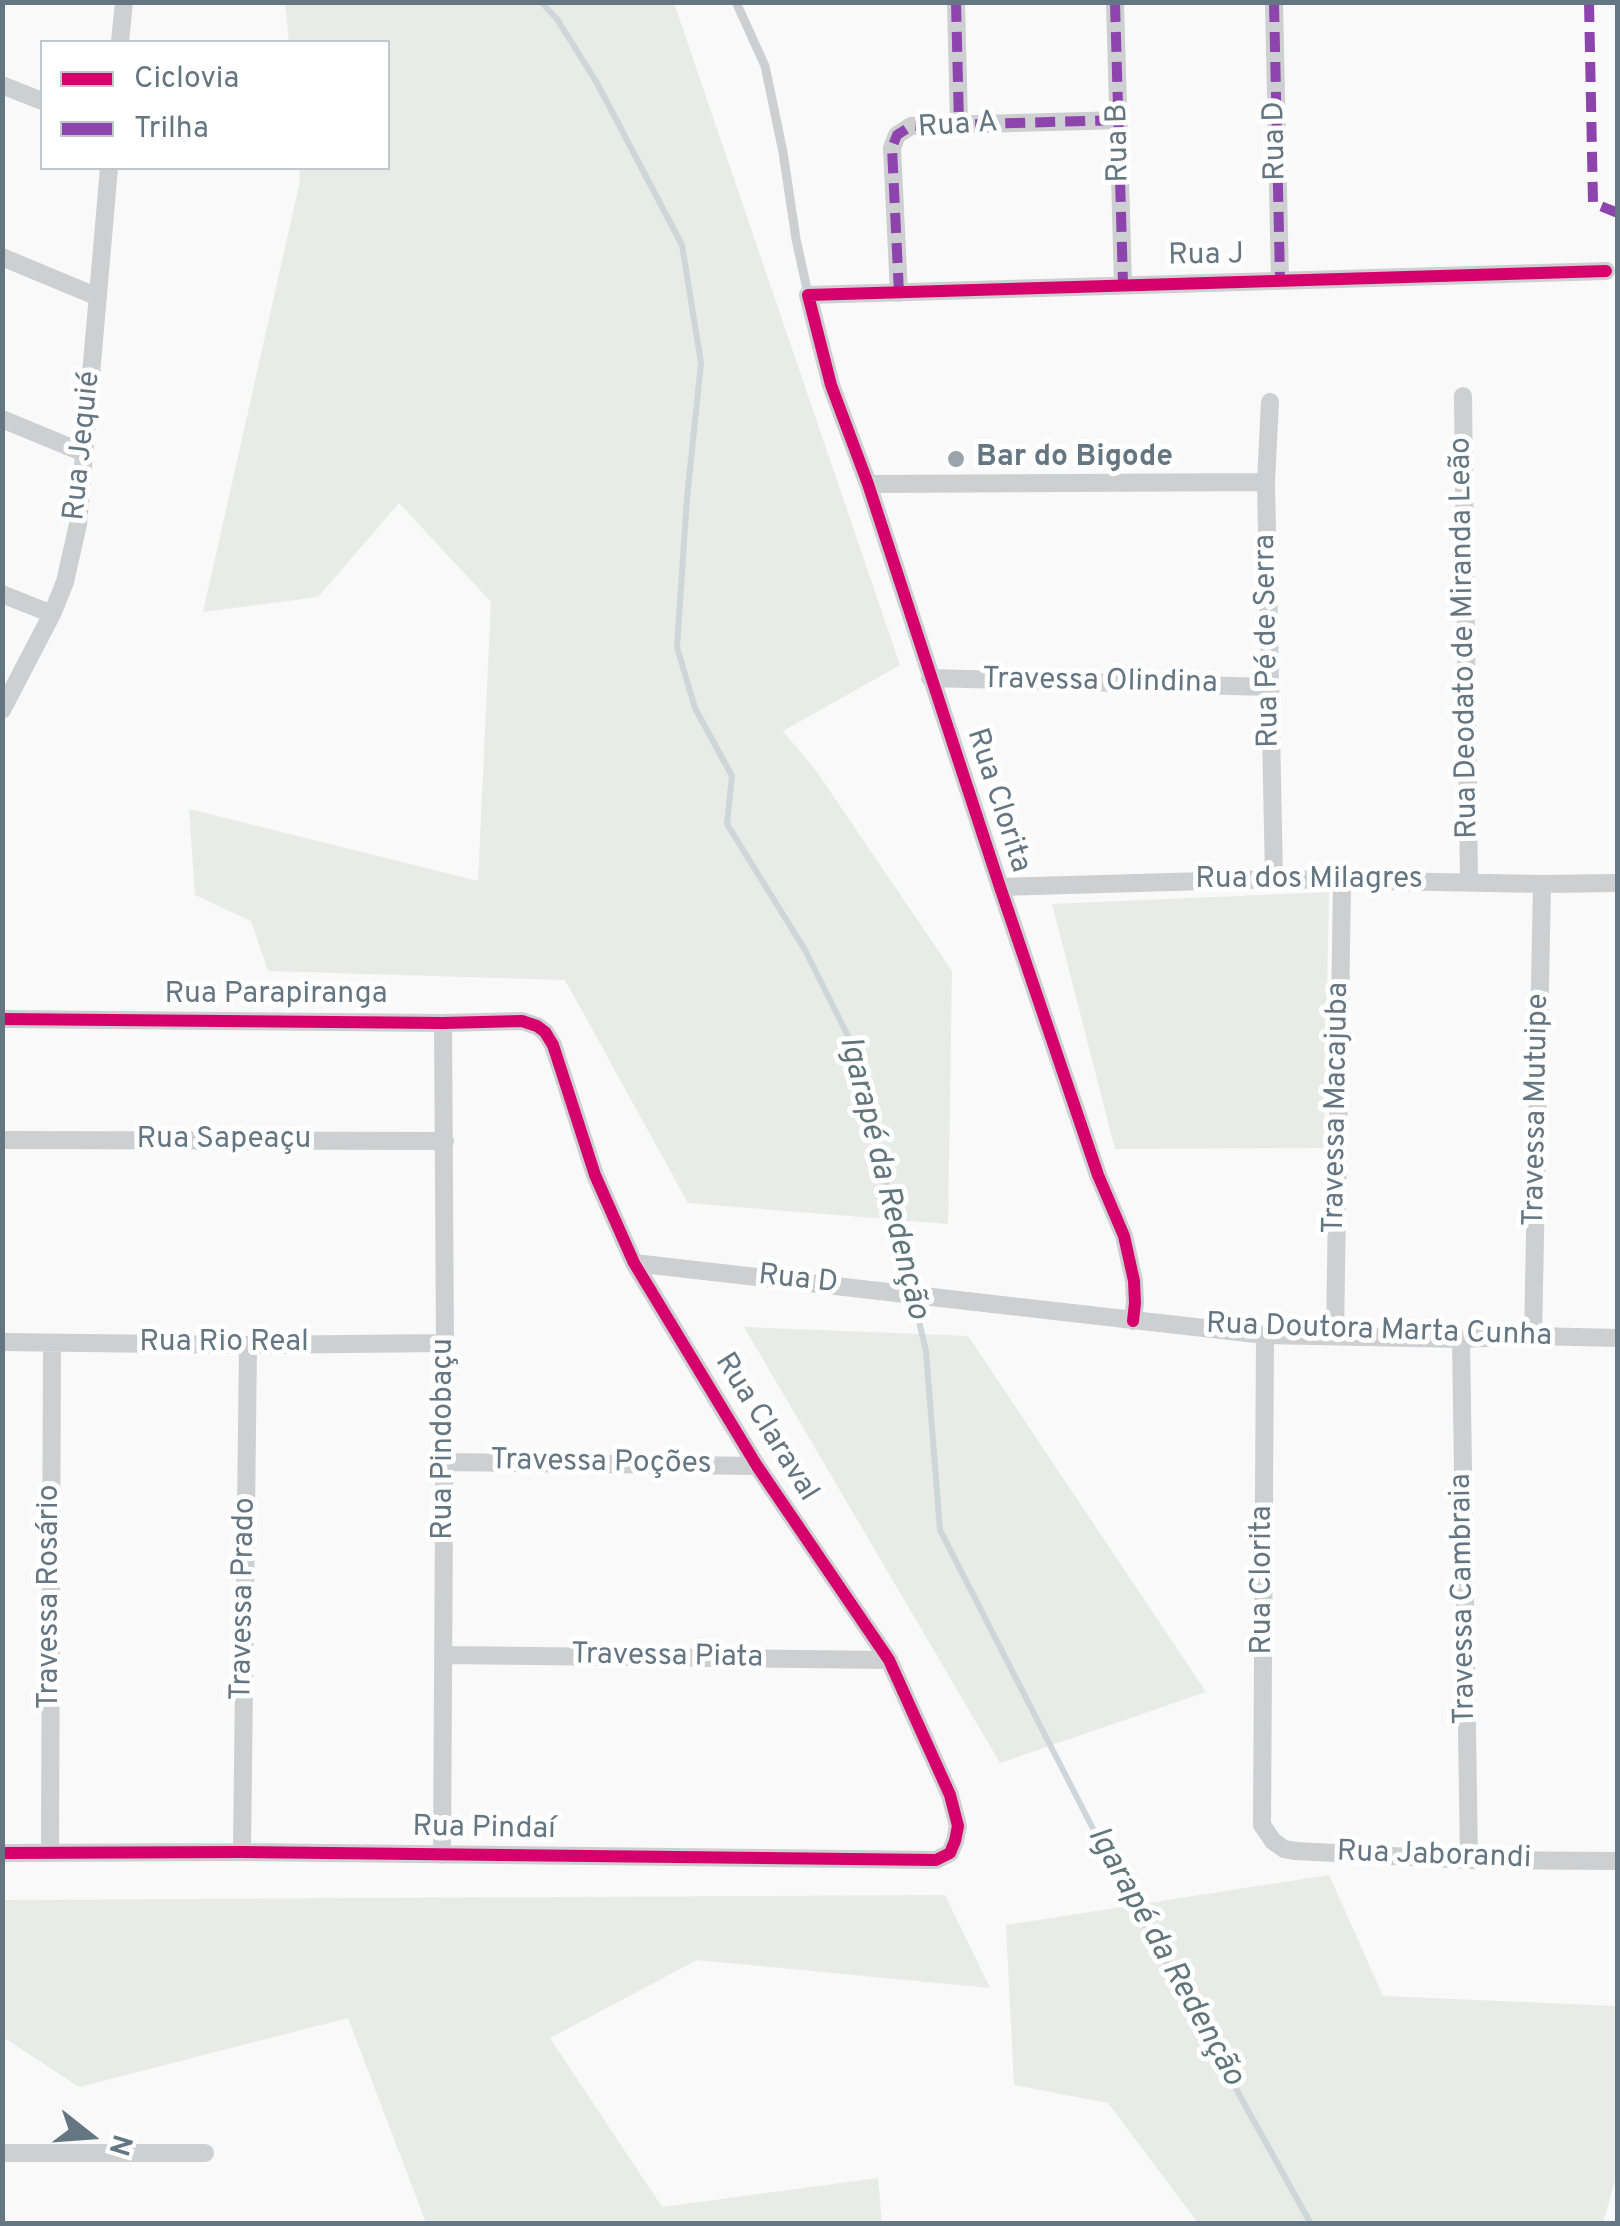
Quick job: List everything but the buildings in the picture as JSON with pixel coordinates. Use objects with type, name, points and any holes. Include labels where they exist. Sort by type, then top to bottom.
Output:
[{"type":"street","points":[[120,40],[124,2]]},
{"type":"street","points":[[956,2],[959,124]]},
{"type":"street","name":"Rua B","points":[[1115,2],[1123,284]]},
{"type":"street","name":"Rua D","points":[[1274,2],[1280,280]]},
{"type":"street","points":[[2,85],[40,100]]},
{"type":"street","name":"Rua A","points":[[898,293],[892,148],[897,136],[911,126],[1120,120]]},
{"type":"street","name":"Rua Jequié","points":[[2,710],[66,582],[78,524],[109,170]]},
{"type":"street","points":[[2,256],[98,297]]},
{"type":"street","name":"Rua J","points":[[808,296],[1606,271]]},
{"type":"street","name":"Rua Clorita","points":[[808,296],[831,385],[868,484],[1098,1176],[1124,1236],[1134,1280],[1133,1321]]},
{"type":"street","name":"Rua Deodato de Miranda Leão","points":[[1463,396],[1469,881]]},
{"type":"street","name":"Rua Pé de Serra","points":[[1270,402],[1266,482],[1274,879]]},
{"type":"street","points":[[2,419],[84,453]]},
{"type":"street","points":[[868,484],[1266,482]]},
{"type":"street","points":[[2,594],[52,614]]},
{"type":"street","name":"Travessa Olindina","points":[[930,678],[1270,686]]},
{"type":"street","name":"Rua dos Milagres","points":[[1000,887],[1274,879],[1618,883]]},
{"type":"street","name":"Travessa Macajuba","points":[[1335,1335],[1342,882]]},
{"type":"street","name":"Travessa Mutuipe","points":[[1534,1336],[1542,884]]},
{"type":"street","name":"Rua Parapiranga","points":[[2,1019],[522,1021],[545,1032]]},
{"type":"street","name":"Rua Pindobaçu","points":[[442,1855],[446,1343],[443,1023]]},
{"type":"street","name":"Rua Claraval","points":[[545,1032],[553,1044],[595,1175],[634,1263],[757,1466],[889,1660],[950,1795],[958,1826],[956,1841]]},
{"type":"street","name":"Rua Sapeaçu","points":[[2,1140],[445,1142]]},
{"type":"street","name":"Rua D","points":[[634,1263],[962,1300]]},
{"type":"street","name":"Rua Doutora Marta Cunha","points":[[962,1300],[1264,1335],[1618,1338]]},
{"type":"street","name":"Rua Clorita","points":[[1262,1826],[1264,1335]]},
{"type":"street","name":"Travessa Cambraia","points":[[1462,1339],[1468,1860]]},
{"type":"street","name":"Rua Rio Real","points":[[2,1342],[446,1343]]},
{"type":"street","name":"Travessa Rosário","points":[[50,1852],[52,1342]]},
{"type":"street","name":"Travessa Prado","points":[[242,1852],[248,1345]]},
{"type":"street","name":"Travessa Poções","points":[[444,1462],[757,1466]]},
{"type":"street","name":"Travessa Piata","points":[[444,1655],[889,1660]]},
{"type":"street","name":"Rua Jaborandi","points":[[1262,1826],[1273,1841],[1296,1852],[1468,1860],[1618,1861]]},
{"type":"street","name":"Rua Pindaí","points":[[2,1852],[936,1860],[950,1853],[956,1841]]},
{"type":"street","points":[[2,2153],[205,2153]]},
{"type":"lane","name":"Rua Clorita","points":[[736,2],[765,66],[808,296]]},
{"type":"shaded area","points":[[285,3],[674,3],[900,665],[783,731],[817,772],[952,971],[948,1224],[688,1203],[565,980],[268,971],[251,921],[195,895],[189,809],[478,881],[491,602],[399,503],[318,597],[203,612],[300,181],[299,170],[390,170],[390,40],[289,40]]},
{"type":"shaded area","points":[[1329,892],[1324,1148],[1115,1149],[1052,904]]},
{"type":"shaded area","points":[[744,1327],[968,1336],[1206,1692],[1000,1763]]},
{"type":"shaded area","points":[[1329,1875],[1383,1996],[1617,2006],[1617,2179],[1603,2223],[1198,2223],[1108,2103],[1014,2085],[1006,1925]]},
{"type":"shaded area","points":[[945,1895],[990,1988],[697,1960],[550,2038],[662,2207],[878,2178],[882,2223],[426,2223],[348,2018],[79,2087],[3,2037],[3,1900]]},
{"type":"waterway","name":"Igarapé da Redenção","points":[[541,2],[557,19],[597,83],[682,245],[701,363],[677,647],[695,708],[732,776],[727,824],[805,950],[855,1050],[926,1351],[940,1530],[1108,1858],[1311,2224]]},
{"type":"marked path","points":[[956,2],[959,124]]},
{"type":"marked path","points":[[1115,2],[1123,284]]},
{"type":"marked path","points":[[1274,2],[1280,280]]},
{"type":"marked path","points":[[1589,2],[1593,203],[1618,213]]},
{"type":"marked path","points":[[899,293],[892,148],[897,135],[911,126],[1120,120]]},
{"type":"cycle path","points":[[1133,1321],[1134,1281],[1124,1236],[1098,1175],[868,484],[831,385],[808,295],[1606,271]]},
{"type":"cycle path","points":[[2,1019],[522,1021],[545,1032],[553,1045],[595,1175],[634,1263],[757,1466],[889,1660],[950,1795],[958,1826],[950,1853],[936,1860],[2,1853]]},
{"type":"place","name":"Bar do Bigode","points":[[956,459]]}]
